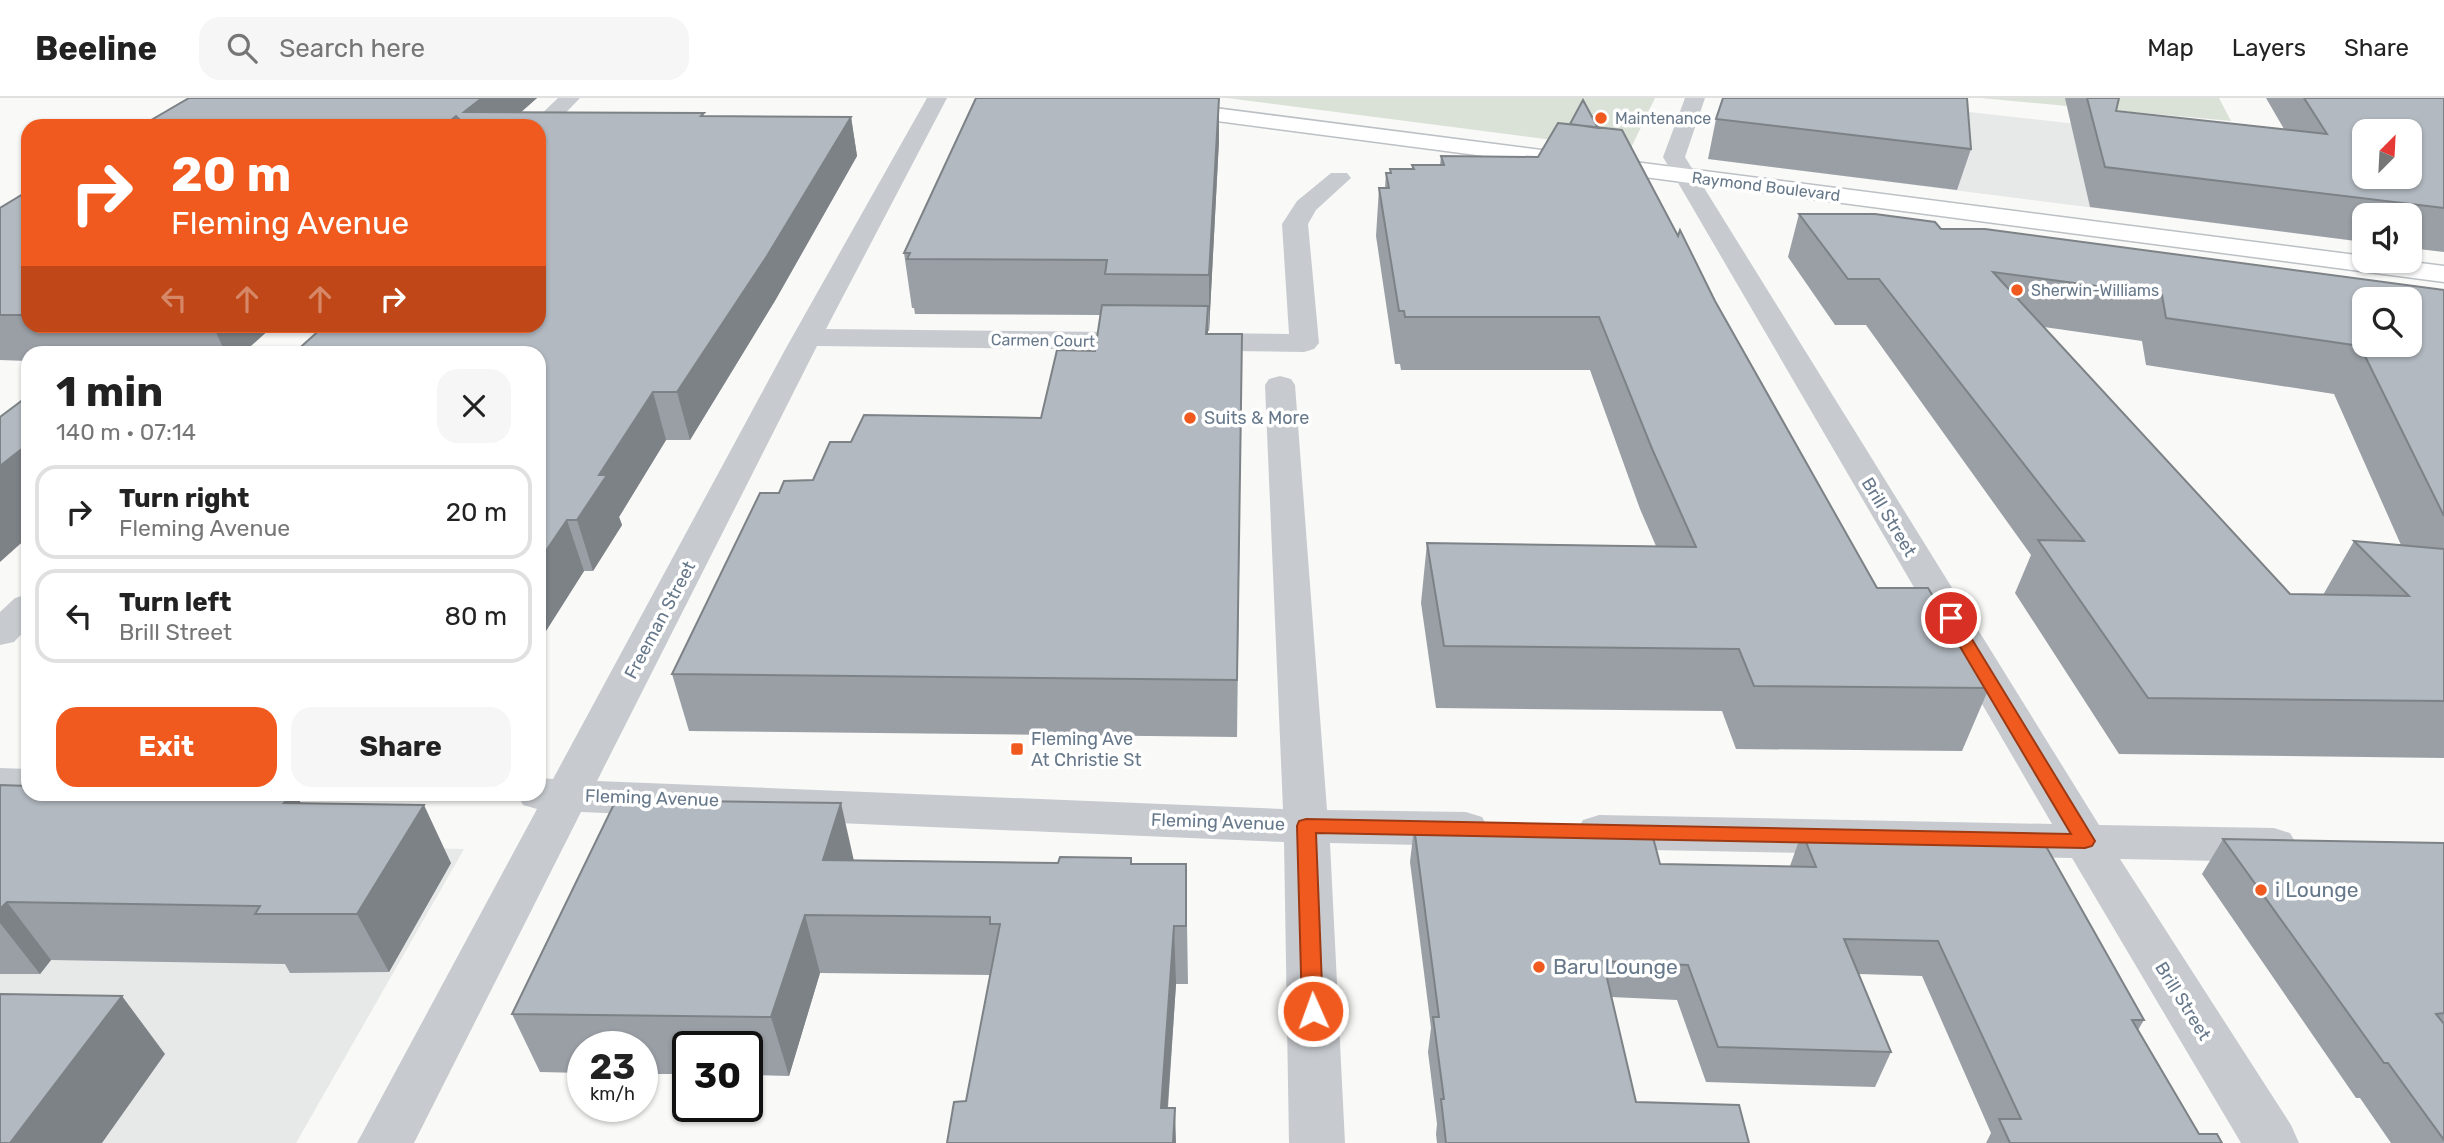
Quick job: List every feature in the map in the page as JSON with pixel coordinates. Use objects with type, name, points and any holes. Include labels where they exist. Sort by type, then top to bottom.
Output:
[{"type":"main road","name":"Raymond Boulevard","points":[[1088,98],[2444,274]]},
{"type":"street","points":[[546,120],[570,98]]},
{"type":"street","name":"Freeman Street","points":[[386,1143],[554,794],[937,98]]},
{"type":"street","name":"Brill Street","points":[[1695,98],[1674,157],[2085,841],[2271,1143]]},
{"type":"street","name":"Carmen Court","points":[[807,337],[1304,344],[1295,224],[1306,206],[1339,178]]},
{"type":"street","points":[[1280,385],[1306,826],[1318,1143]]},
{"type":"street","points":[[0,633],[21,613]]},
{"type":"street","points":[[0,783],[21,784]]},
{"type":"street","name":"Fleming Avenue","points":[[554,794],[1306,826],[1501,830]]},
{"type":"street","points":[[1556,831],[2320,846]]},
{"type":"shaded area","points":[[1227,98],[1655,98],[1630,150]]},
{"type":"shaded area","points":[[1727,98],[1844,98],[2203,138],[2352,174],[2352,189],[2410,189],[2410,203],[2352,203],[2352,240],[1708,159]]},
{"type":"shaded area","points":[[1981,98],[2219,98],[2231,121]]},
{"type":"shaded area","points":[[0,838],[464,849],[296,1143],[0,1143]]},
{"type":"building","points":[[189,98],[482,98],[464,112],[704,113],[701,116],[851,117],[767,256],[677,392],[653,392],[599,475],[607,475],[577,520],[567,520],[546,551],[546,346],[302,346],[316,333],[546,333],[546,119],[459,119],[456,116],[452,119],[153,119]]},
{"type":"building","points":[[976,98],[1219,98],[1209,275],[1105,274],[1107,260],[907,259],[910,253],[904,253]]},
{"type":"building","points":[[1723,98],[1967,98],[1971,149],[1716,119]]},
{"type":"building","points":[[2087,98],[2119,98],[2116,111],[2327,134],[2304,98],[2444,98],[2444,208],[2422,205],[2422,203],[2403,203],[2105,167]]},
{"type":"building","points":[[1583,100],[1598,128],[1570,124]]},
{"type":"building","points":[[1558,123],[1622,130],[1678,236],[1680,230],[1715,301],[1877,588],[1928,588],[1989,688],[1754,686],[1739,649],[1444,646],[1427,543],[1696,547],[1653,451],[1599,317],[1405,317],[1404,311],[1399,311],[1379,188],[1389,188],[1386,173],[1391,173],[1390,169],[1414,169],[1412,165],[1444,165],[1441,156],[1538,157]]},
{"type":"building","points":[[21,195],[21,315],[0,315],[0,208]]},
{"type":"building","points":[[1799,214],[1875,214],[1935,222],[1941,229],[1985,229],[2421,287],[2352,287],[2352,345],[2166,318],[2162,295],[1993,272],[2290,594],[2409,596],[2354,541],[2444,549],[2444,701],[2148,698],[2038,540],[2084,541],[1879,279],[1848,279]]},
{"type":"building","points":[[2422,287],[2444,290],[2444,516],[2365,357],[2422,357]]},
{"type":"building","points":[[1102,305],[1208,306],[1206,334],[1242,334],[1237,680],[672,674],[760,493],[779,493],[784,481],[813,480],[830,442],[851,442],[864,415],[1041,418],[1057,350],[1095,351]]},
{"type":"building","points":[[21,401],[21,450],[0,466],[0,417]]},
{"type":"building","points":[[0,785],[21,786],[21,801],[286,801],[284,803],[424,805],[357,914],[255,914],[260,906],[7,902],[0,909]]},
{"type":"building","points":[[616,800],[841,803],[823,860],[1058,863],[1060,857],[1131,858],[1131,864],[1186,864],[1186,926],[1174,926],[1161,1108],[1175,1108],[1173,1143],[947,1143],[954,1102],[966,1101],[1000,924],[990,924],[990,917],[805,915],[771,1017],[512,1014]]},
{"type":"building","points":[[1571,826],[1650,826],[1660,864],[1816,867],[1802,832],[2043,841],[2144,1020],[2132,1020],[2199,1134],[2217,1134],[2222,1143],[2010,1143],[1999,1119],[2021,1119],[1938,941],[1844,939],[1891,1052],[1718,1047],[1688,965],[1603,961],[1636,1102],[1739,1105],[1749,1143],[1446,1143],[1441,1099],[1444,1099],[1433,1017],[1439,1017],[1414,827],[1572,830]]},
{"type":"building","points":[[2223,839],[2444,843],[2444,1013],[2436,1014],[2444,1024],[2444,1140],[2388,1063],[2384,1063]]},
{"type":"building","points":[[0,994],[122,996],[10,1143],[0,1143]]},
{"type":"place","name":"Maintenance","points":[[1601,118]]},
{"type":"place","name":"Sherwin-Williams","points":[[2017,290]]},
{"type":"place","name":"Suits & More","points":[[1190,418]]},
{"type":"place","name":"Fleming Ave At Christie St","points":[[1017,749]]},
{"type":"place","name":"i Lounge","points":[[2261,890]]},
{"type":"place","name":"Baru Lounge","points":[[1539,967]]},
{"type":"route","points":[[1313,1011],[1306,826],[2085,841],[1951,618]]}]
